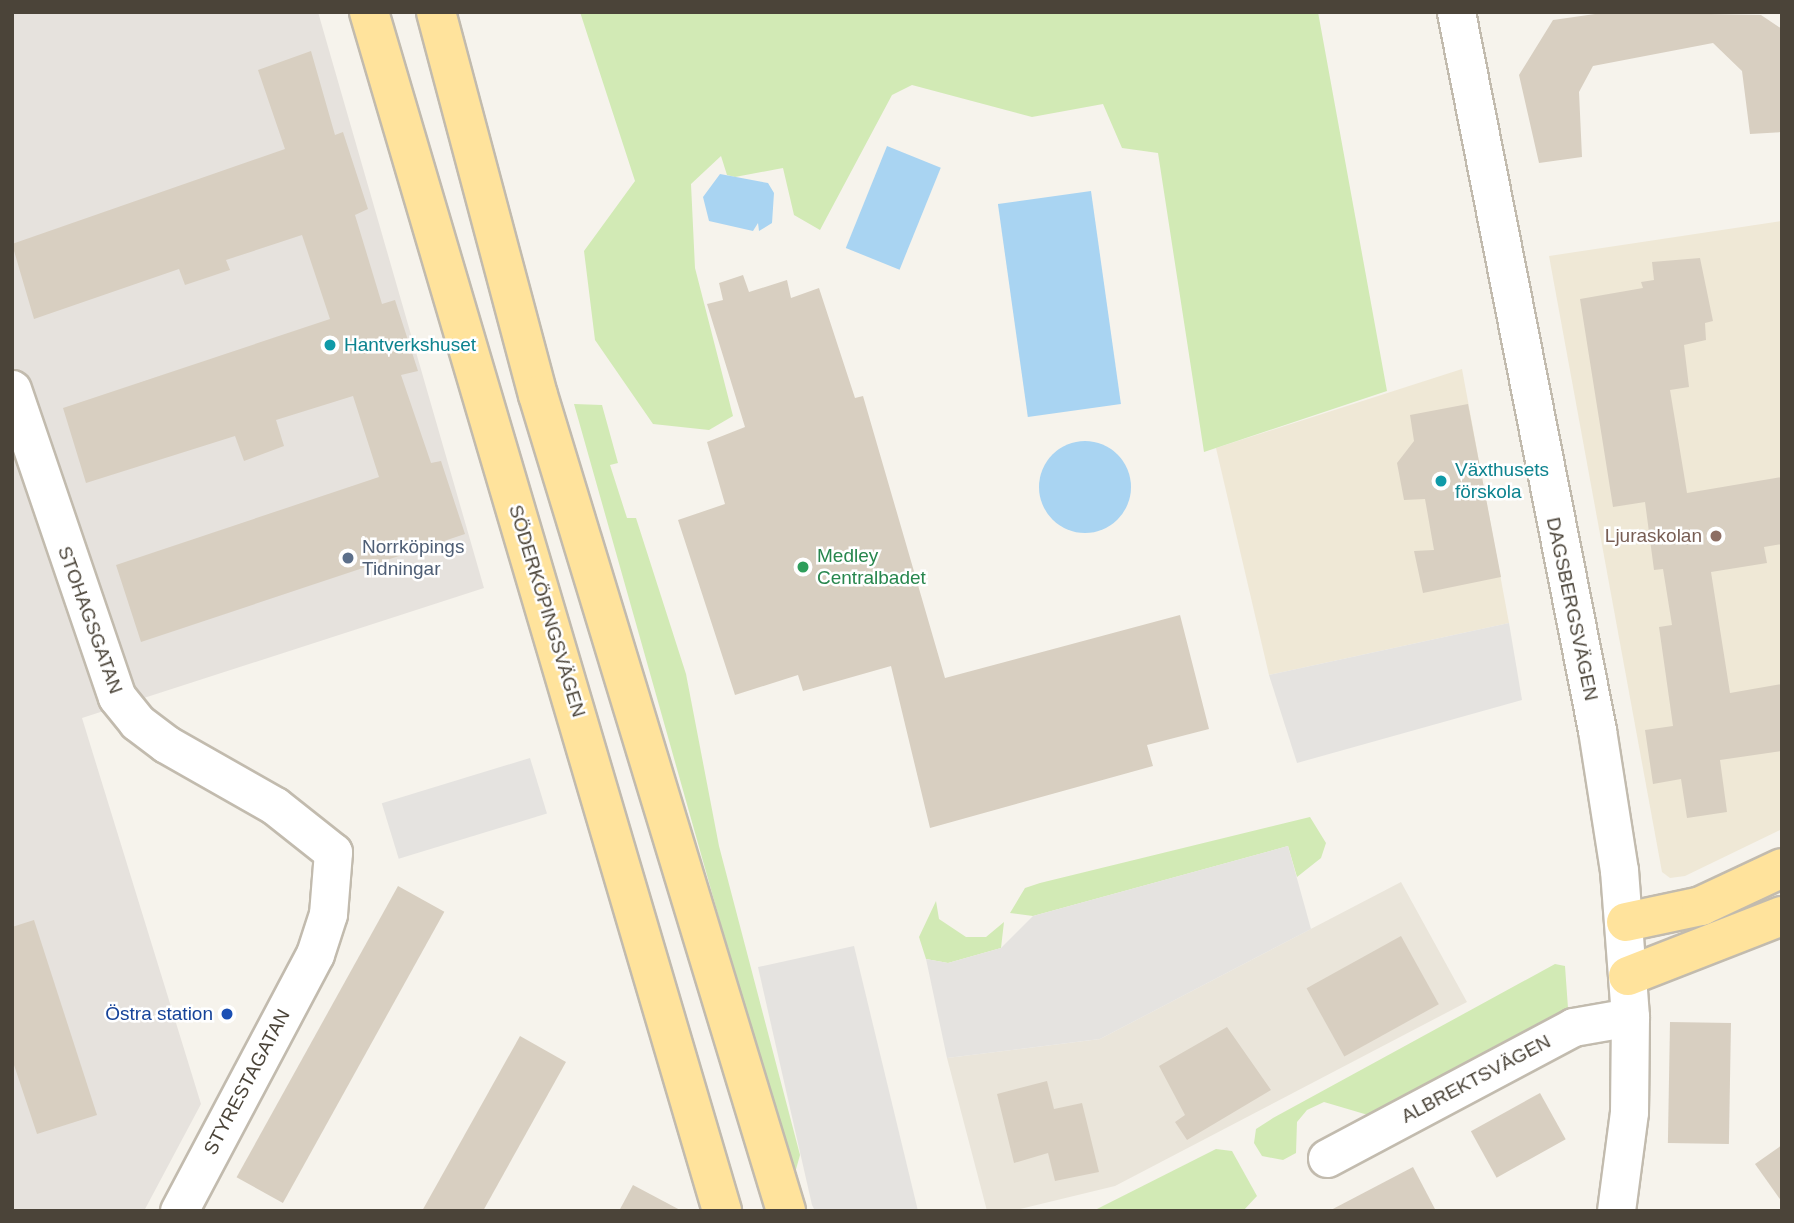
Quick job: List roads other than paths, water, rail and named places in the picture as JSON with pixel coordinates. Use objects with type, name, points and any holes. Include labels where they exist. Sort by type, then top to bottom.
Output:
[{"type":"main road","name":"SÖDERKÖPINGSVÄGEN","points":[[369,12],[722,1211]]},
{"type":"main road","points":[[436,12],[538,395],[786,1211]]},
{"type":"main road","points":[[1626,922],[1701,906],[1782,868]]},
{"type":"main road","points":[[1628,976],[1685,951],[1782,916]]},
{"type":"street","name":"DAGSBERGSVÄGEN","points":[[1456,12],[1597,730],[1626,922],[1630,1017],[1629,1112],[1616,1211]]},
{"type":"street","name":"STOHAGSGATAN","points":[[12,389],[117,697],[136,722],[166,744],[275,806],[333,852],[328,914],[316,954]]},
{"type":"street","name":"STYRESTAGATAN","points":[[183,1209],[316,954]]},
{"type":"street","name":"ALBREKTSVÄGEN","points":[[1327,1158],[1573,1027],[1630,1017]]},
{"type":"water","points":[[887,146],[941,168],[900,270],[846,248]]},
{"type":"water","points":[[720,174],[768,183],[774,193],[772,223],[759,231],[758,223],[753,231],[709,221],[703,197]]},
{"type":"water","points":[[1091,191],[1121,404],[1028,417],[998,204]]},
{"type":"water","points":[[1085,441],[1103,444],[1118,454],[1128,469],[1131,487],[1128,505],[1118,520],[1103,530],[1085,533],[1067,530],[1052,520],[1042,505],[1039,487],[1042,469],[1052,454],[1067,444]]},
{"type":"place","name":"Hantverkshuset","points":[[330,345]]},
{"type":"place","name":"Växthusets förskola","points":[[1441,481]]},
{"type":"place","name":"Ljuraskolan","points":[[1716,536]]},
{"type":"place","name":"Norrköpings Tidningar","points":[[348,558]]},
{"type":"place","name":"Medley Centralbadet","points":[[803,567]]},
{"type":"place","name":"Östra station","points":[[227,1014]]}]
